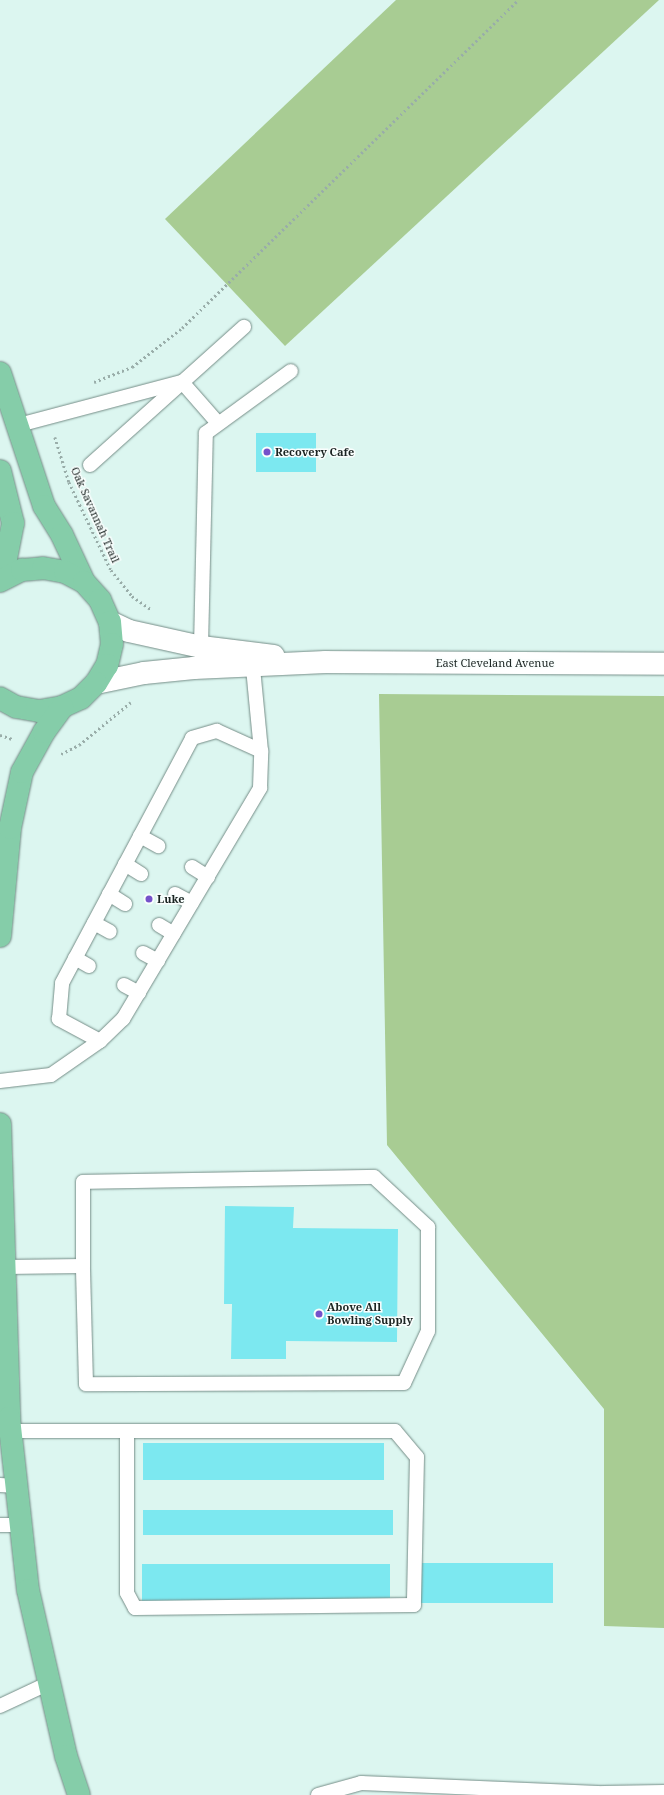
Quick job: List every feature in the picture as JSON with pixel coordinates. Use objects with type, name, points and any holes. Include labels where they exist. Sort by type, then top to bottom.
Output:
[{"type":"main road","points":[[0,373],[15,426],[44,506],[62,535],[84,582],[100,600],[110,622],[112,644],[107,665],[96,683],[81,698],[62,707],[39,710],[16,707],[0,698]]},
{"type":"main road","points":[[0,471],[13,524],[1,580]]},
{"type":"main road","points":[[1,580],[22,570],[43,568],[65,572],[84,582]]},
{"type":"main road","points":[[0,936],[10,828],[22,772],[44,732],[62,707]]},
{"type":"main road","points":[[0,1124],[1,1192],[10,1431],[8,1486],[10,1525],[28,1590],[66,1756],[79,1795]]},
{"type":"street","name":"East Cleveland Avenue","points":[[110,622],[129,631],[201,647],[326,662]]},
{"type":"street","name":"East Cleveland Avenue","points":[[96,683],[144,673],[186,668],[253,668],[326,662],[664,664]]},
{"type":"lane","points":[[90,465],[244,327]]},
{"type":"lane","points":[[201,647],[206,433],[217,422],[291,371]]},
{"type":"lane","points":[[15,426],[50,419],[182,382]]},
{"type":"lane","points":[[182,382],[217,422]]},
{"type":"lane","points":[[0,1081],[52,1075],[100,1041],[123,1019],[139,993],[260,788],[261,751],[253,668]]},
{"type":"lane","points":[[100,1041],[59,1019],[62,983],[192,738],[217,732],[261,751]]},
{"type":"lane","points":[[140,836],[158,846]]},
{"type":"lane","points":[[125,864],[141,874]]},
{"type":"lane","points":[[192,866],[208,877]]},
{"type":"lane","points":[[109,894],[125,904]]},
{"type":"lane","points":[[175,894],[192,903]]},
{"type":"lane","points":[[94,923],[110,932]]},
{"type":"lane","points":[[159,925],[174,934]]},
{"type":"lane","points":[[143,953],[158,961]]},
{"type":"lane","points":[[75,958],[89,966]]},
{"type":"lane","points":[[124,985],[139,993]]},
{"type":"lane","points":[[374,1177],[428,1227],[428,1331],[404,1383],[86,1384],[83,1266],[83,1182],[374,1177]]},
{"type":"lane","points":[[4,1267],[83,1266]]},
{"type":"lane","points":[[10,1431],[395,1431],[417,1457],[414,1605],[135,1608],[127,1593],[127,1432]]},
{"type":"lane","points":[[0,1706],[49,1683]]},
{"type":"lane","points":[[318,1795],[361,1783],[632,1794],[664,1792]]},
{"type":"path","points":[[90,383],[132,368],[182,328],[518,0]]},
{"type":"path","name":"Oak Savannah Trail","points":[[50,419],[69,482],[111,570],[132,596],[154,611],[154,618]]},
{"type":"path","points":[[57,756],[79,745],[134,700]]},
{"type":"green space","points":[[396,0],[659,0],[285,346],[165,219]]},
{"type":"green space","points":[[379,694],[664,696],[664,1628],[604,1626],[604,1409],[387,1145]]},
{"type":"building","points":[[256,433],[316,433],[316,472],[256,472]]},
{"type":"building","points":[[225,1206],[294,1207],[293,1228],[398,1229],[397,1342],[286,1341],[286,1359],[231,1359],[232,1304],[224,1304]]},
{"type":"building","points":[[143,1443],[384,1443],[384,1480],[143,1480]]},
{"type":"building","points":[[143,1510],[393,1510],[393,1535],[143,1535]]},
{"type":"building","points":[[419,1563],[553,1563],[553,1603],[419,1603]]},
{"type":"building","points":[[142,1564],[390,1564],[390,1601],[142,1601]]},
{"type":"place","name":"Recovery Cafe","points":[[267,452]]},
{"type":"place","name":"Luke","points":[[149,899]]},
{"type":"place","name":"Above All Bowling Supply","points":[[319,1314]]}]
